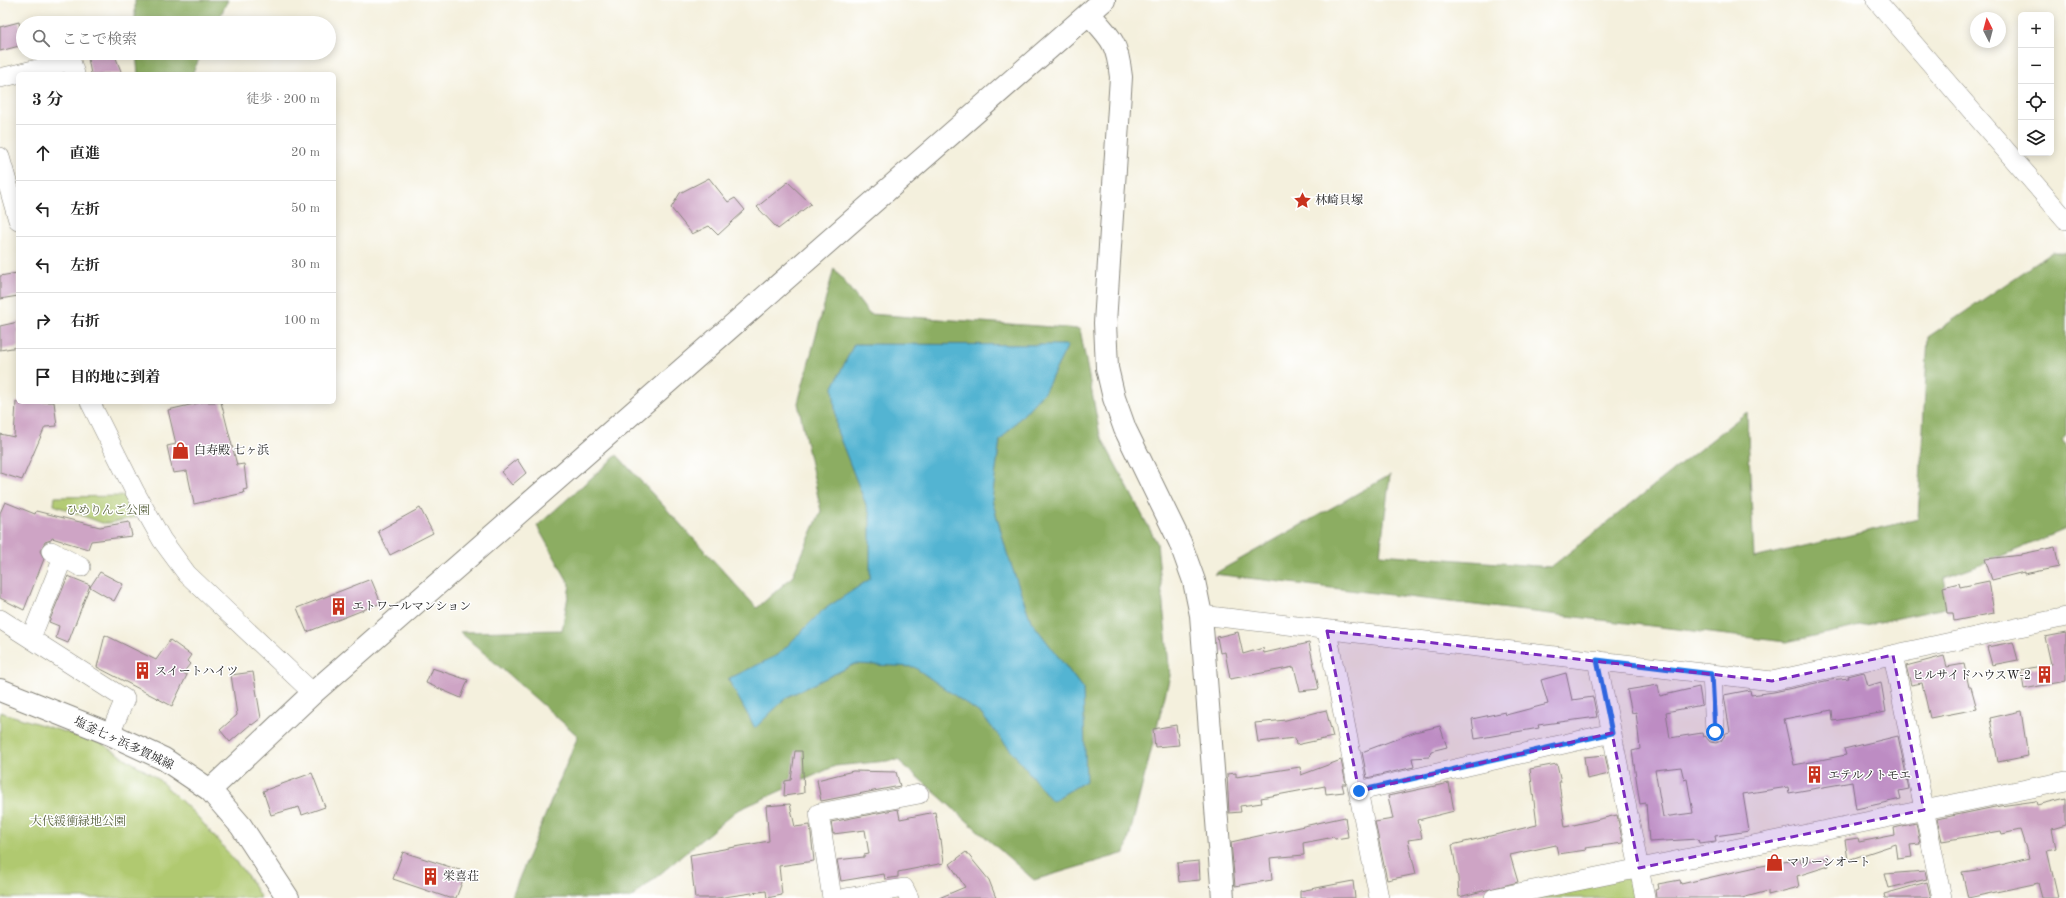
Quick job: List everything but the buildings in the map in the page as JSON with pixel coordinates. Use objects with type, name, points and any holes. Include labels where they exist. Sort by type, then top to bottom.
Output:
[{"type":"street","points":[[1876,0],[2066,220]]},
{"type":"street","points":[[210,790],[314,693],[1097,7],[1119,55],[1121,77],[1105,323],[1108,368],[1114,398],[1125,428],[1180,542],[1194,580],[1201,615],[1223,898]]},
{"type":"street","points":[[25,72],[71,61],[74,72]]},
{"type":"street","points":[[0,78],[16,74]]},
{"type":"street","points":[[0,157],[16,213]]},
{"type":"street","points":[[91,404],[134,492],[162,540],[187,574],[314,693]]},
{"type":"street","points":[[31,638],[57,554],[81,567]]},
{"type":"street","points":[[1201,615],[1327,631],[1597,660],[1772,681],[2066,617]]},
{"type":"street","points":[[0,619],[125,699],[110,734]]},
{"type":"street","points":[[1327,631],[1379,898]]},
{"type":"street","points":[[1893,655],[1942,898]]},
{"type":"street","points":[[1597,660],[1645,898]]},
{"type":"street","points":[[1712,674],[1715,732]]},
{"type":"street","name":"塩釜七ヶ浜多賀城線","points":[[0,690],[110,734],[164,760],[210,790],[241,826],[288,898]]},
{"type":"street","points":[[1359,791],[1612,733]]},
{"type":"street","points":[[1494,898],[2066,780]]},
{"type":"street","points":[[832,898],[819,813],[919,794]]},
{"type":"street","points":[[845,898],[904,888],[909,898]]},
{"type":"highlighted area","points":[[1327,631],[1772,681],[1893,655],[1924,810],[1639,868],[1612,733],[1359,791]]},
{"type":"green space","points":[[135,0],[228,0],[220,16],[135,16]]},
{"type":"green space","points":[[137,60],[199,60],[193,72],[138,72]]},
{"type":"green space","points":[[2053,252],[2066,252],[2066,436],[2062,440],[2066,448],[2066,529],[1981,565],[1944,578],[1950,607],[1786,642],[1214,574],[1390,475],[1380,554],[1551,567],[1747,412],[1754,558],[1918,519],[1928,337]]},
{"type":"green space","points":[[834,268],[869,314],[1080,329],[1100,435],[1157,543],[1170,676],[1125,853],[1034,880],[898,760],[835,766],[736,811],[631,898],[511,898],[578,736],[460,632],[562,630],[570,585],[537,526],[617,455],[757,608],[792,577],[821,511],[798,403]]},
{"type":"green space","name":"ひめりんご公園","points":[[125,496],[136,517],[110,523],[102,523],[54,505],[55,497]]},
{"type":"green space","name":"大代緩衝緑地公園","points":[[0,712],[101,743],[157,778],[197,816],[247,875],[261,898],[0,898]]},
{"type":"green space","points":[[1639,868],[1645,898],[1502,898]]},
{"type":"water","points":[[854,344],[1068,345],[1045,391],[1000,440],[992,500],[1007,553],[1031,621],[1083,689],[1086,781],[1052,801],[981,714],[914,667],[855,664],[787,697],[755,728],[728,679],[778,655],[823,610],[870,579],[870,515],[837,431],[833,387]]},
{"type":"place","name":"林崎貝塚","points":[[1302,200]]},
{"type":"place","name":"白寿殿 七ヶ浜","points":[[181,450]]},
{"type":"place","name":"エトワールマンション","points":[[339,606]]},
{"type":"place","name":"スイートハイツ","points":[[142,671]]},
{"type":"place","name":"ヒルサイドハウスW-2","points":[[2044,675]]},
{"type":"place","name":"エテルノトモエ","points":[[1815,775]]},
{"type":"place","name":"マリーンオート","points":[[1774,862]]},
{"type":"place","name":"栄喜荘","points":[[430,876]]},
{"type":"route","points":[[1359,791],[1612,733],[1597,660],[1712,674],[1715,732]]}]
